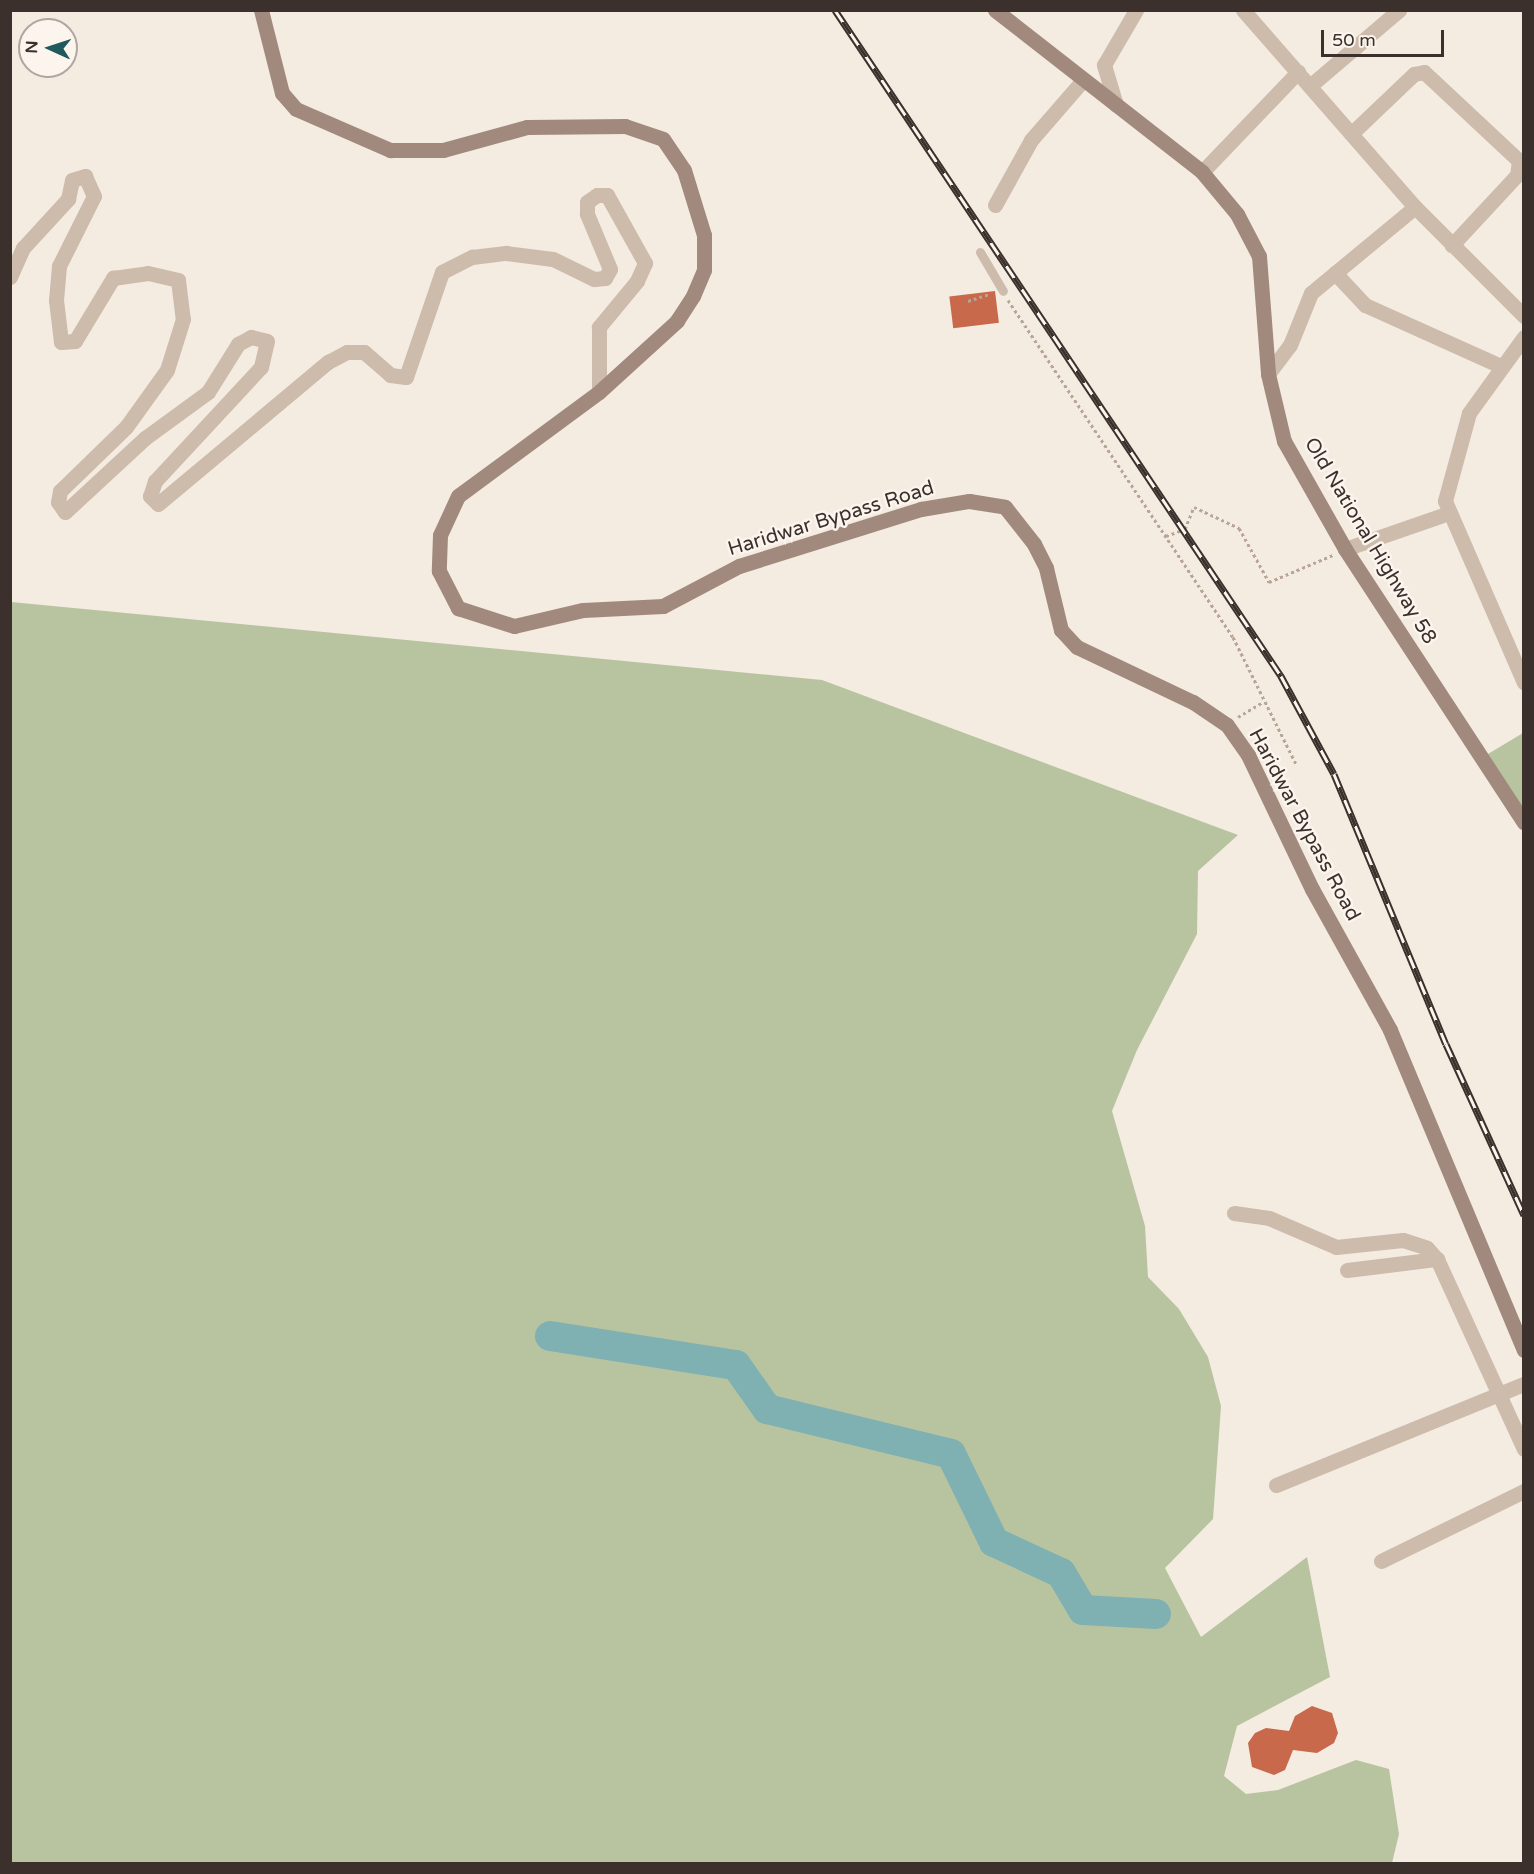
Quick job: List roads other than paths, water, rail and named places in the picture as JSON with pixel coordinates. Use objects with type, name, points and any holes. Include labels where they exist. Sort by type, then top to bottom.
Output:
[{"type":"main road","name":"Haridwar Bypass Road","points":[[261,10],[282,93],[296,109],[390,150],[443,150],[527,127],[625,126],[663,139],[684,170],[704,235],[704,270],[677,321],[599,392],[458,496],[440,535],[439,571],[458,608],[514,626],[583,610],[663,606],[739,567],[921,509],[978,502],[1005,507],[1020,520],[1046,568],[1061,630],[1077,647],[1193,702],[1227,725],[1248,755],[1312,889],[1390,1030],[1524,1350]]},
{"type":"main road","name":"Old National Highway 58","points":[[995,10],[1202,172],[1237,214],[1259,256],[1268,374],[1284,441],[1345,549],[1524,823]]},
{"type":"street","points":[[1116,105],[1104,65],[1136,10]]},
{"type":"street","points":[[1243,10],[1415,207],[1524,315]]},
{"type":"street","points":[[1311,86],[1399,10]]},
{"type":"street","points":[[1202,172],[1298,72]]},
{"type":"street","points":[[1352,133],[1414,74],[1424,72],[1519,161],[1517,175],[1452,244]]},
{"type":"street","points":[[996,205],[1031,140],[1083,80]]},
{"type":"street","points":[[10,277],[23,248],[68,199],[72,180],[85,176],[94,196],[59,266],[56,300],[61,342],[75,340],[113,278],[148,273],[178,280],[183,318],[167,370],[126,427],[60,491],[58,502],[64,512],[145,438],[208,392],[238,344],[251,337],[267,341],[261,367],[154,481],[150,496],[158,504],[328,362],[347,352],[364,352],[390,375],[406,377],[442,272],[472,257],[506,253],[553,259],[594,279],[605,278],[610,269],[587,214],[588,202],[597,195],[607,195],[645,263],[637,281],[599,327],[599,392]]},
{"type":"street","points":[[1268,374],[1290,345],[1306,300],[1415,207]]},
{"type":"street","points":[[1335,273],[1365,305],[1501,366]]},
{"type":"street","points":[[1524,336],[1501,366],[1462,429],[1446,514],[1524,683]]},
{"type":"street","points":[[1345,549],[1446,514]]},
{"type":"street","points":[[1234,1213],[1269,1218],[1336,1247],[1403,1240],[1427,1248],[1435,1257],[1524,1449]]},
{"type":"street","points":[[1347,1270],[1435,1257]]},
{"type":"street","points":[[1276,1485],[1524,1384]]},
{"type":"street","points":[[1381,1561],[1524,1491]]},
{"type":"lane","points":[[980,252],[1003,291]]},
{"type":"waterway","points":[[550,1336],[736,1365],[767,1409],[951,1454],[994,1542],[1061,1573],[1083,1610],[1156,1614]]},
{"type":"railway","points":[[835,10],[1281,676],[1334,774],[1446,1044],[1524,1215]]}]
